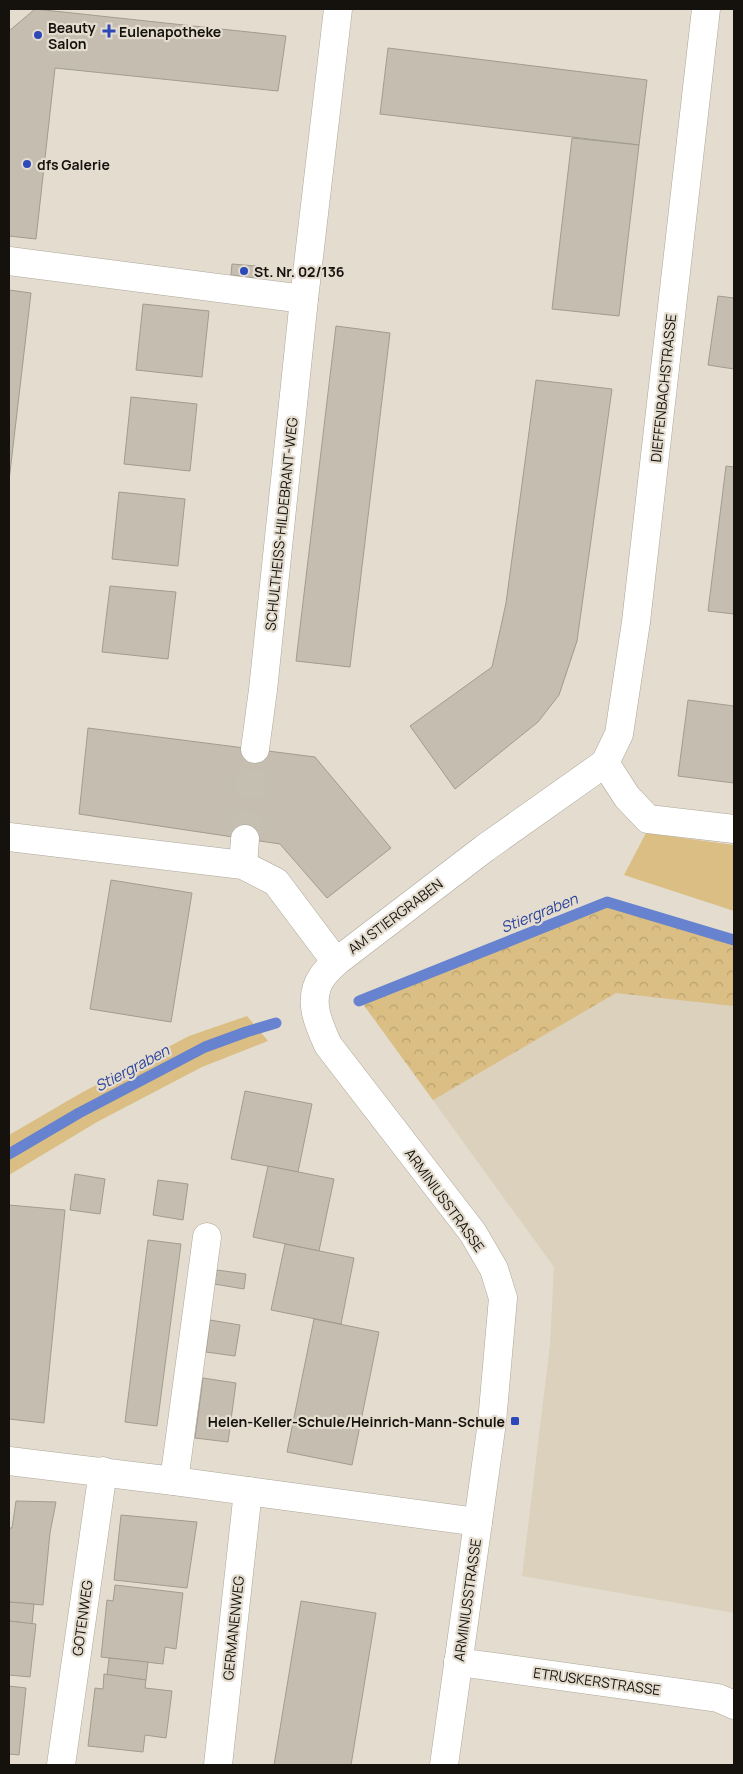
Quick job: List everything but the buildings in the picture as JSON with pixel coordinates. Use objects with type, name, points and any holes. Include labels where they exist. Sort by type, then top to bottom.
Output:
[{"type":"street","name":"SCHULTHEISS-HILDEBRANT-WEG","points":[[255,749],[338,9]]},
{"type":"street","name":"DIEFFENBACHSTRASSE","points":[[605,763],[619,734],[636,622],[706,9]]},
{"type":"street","points":[[9,261],[304,299]]},
{"type":"street","points":[[605,763],[626,798],[648,819],[734,829]]},
{"type":"street","name":"AM STIERGRABEN","points":[[9,837],[244,852],[276,882],[336,962],[485,848],[605,763]]},
{"type":"street","name":"ARMINIUSSTRASSE","points":[[336,962],[322,977],[314,996],[317,1019],[328,1045],[473,1233],[494,1269],[502,1298],[492,1422],[444,1765]]},
{"type":"street","points":[[174,1481],[207,1237]]},
{"type":"street","points":[[9,1461],[478,1522]]},
{"type":"street","name":"GOTENWEG","points":[[61,1765],[103,1472]]},
{"type":"street","name":"GERMANENWEG","points":[[218,1765],[248,1491]]},
{"type":"street","name":"ETRUSKERSTRASSE","points":[[458,1662],[718,1698],[734,1705]]},
{"type":"shaded area","points":[[607,907],[734,945],[734,1613],[522,1576],[550,1344],[554,1267],[363,1004]]},
{"type":"green space","points":[[646,833],[734,845],[734,911],[624,875]]},
{"type":"green space","points":[[607,907],[734,945],[734,1006],[616,993],[433,1100],[363,1004]]},
{"type":"green space","points":[[247,1016],[268,1041],[202,1067],[97,1122],[9,1175],[9,1135],[81,1093],[189,1036]]},
{"type":"waterway","name":"Stiergraben","points":[[359,1001],[607,902],[734,940]]},
{"type":"waterway","name":"Stiergraben","points":[[9,1154],[79,1113],[205,1047],[276,1023]]},
{"type":"tunnel","points":[[245,839],[255,749]]},
{"type":"place","name":"Eulenapotheke","points":[[109,31]]},
{"type":"place","name":"Beauty Salon","points":[[38,35]]},
{"type":"place","name":"dfs Galerie","points":[[27,164]]},
{"type":"place","name":"St. Nr. 02/136","points":[[244,271]]},
{"type":"place","name":"Helen-Keller-Schule/Heinrich-Mann-Schule","points":[[515,1421]]}]
